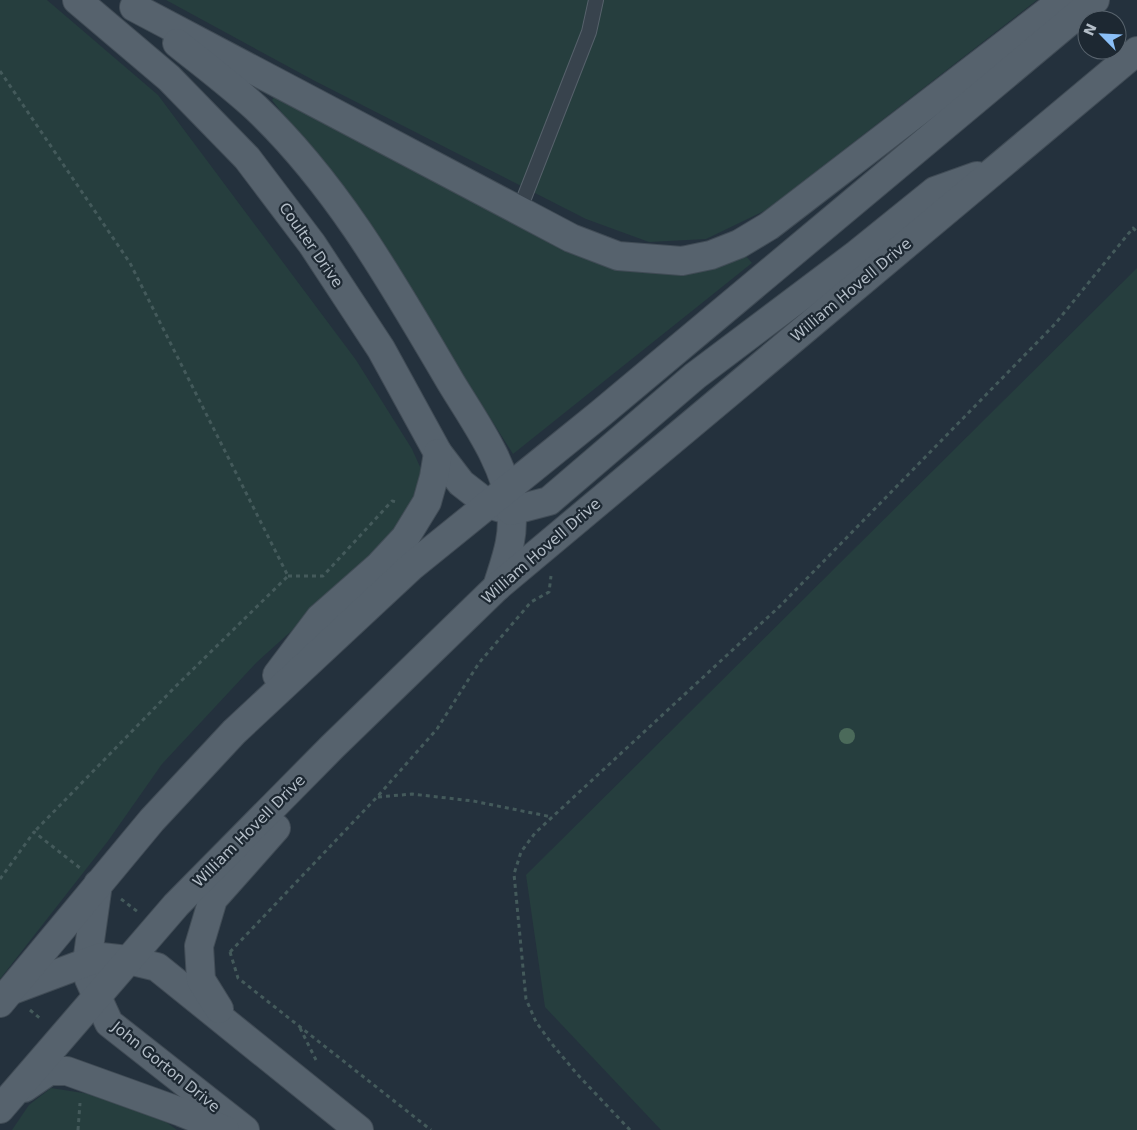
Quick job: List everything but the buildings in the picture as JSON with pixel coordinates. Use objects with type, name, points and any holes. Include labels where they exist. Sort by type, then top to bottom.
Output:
[{"type":"main road","name":"Coulter Drive","points":[[77,0],[170,78],[247,158],[312,244],[380,349],[438,453],[461,483],[502,501]]},
{"type":"main road","points":[[129,3],[571,238],[618,256],[682,261],[718,252],[739,244],[768,226],[1063,0]]},
{"type":"main road","points":[[4,998],[93,878],[152,820],[234,732],[412,566],[502,501],[600,414],[1096,0]]},
{"type":"main road","points":[[129,3],[256,108],[303,159],[345,210],[385,271],[497,462],[510,546],[497,587]]},
{"type":"main road","name":"William Hovell Drive","points":[[4,1104],[176,905],[332,747],[497,587],[1137,51]]},
{"type":"main road","points":[[502,501],[548,501],[695,376],[857,254],[935,191],[995,169]]},
{"type":"main road","points":[[234,732],[320,618],[379,566],[405,538],[427,502],[438,453]]},
{"type":"main road","points":[[227,1023],[201,980],[199,946],[212,899],[302,800],[332,747]]},
{"type":"main road","points":[[86,962],[93,878]]},
{"type":"main road","points":[[4,998],[101,957],[128,960],[157,967],[360,1130]]},
{"type":"main road","name":"John Gorton Drive","points":[[86,962],[96,997],[109,1023],[245,1130]]},
{"type":"main road","points":[[4,1104],[49,1071],[67,1071],[225,1130]]},
{"type":"lane","points":[[519,211],[589,32],[596,0]]},
{"type":"path","points":[[0,71],[130,263],[288,576]]},
{"type":"path","points":[[630,1130],[577,1074],[552,1044],[536,1022],[526,999],[514,874],[520,852],[535,833],[780,606],[1054,324],[1133,228],[1137,232]]},
{"type":"path","points":[[0,879],[34,832],[175,687],[288,576],[323,576],[392,501],[399,502]]},
{"type":"path","points":[[431,1130],[238,978],[230,952],[377,797],[437,730],[479,663],[531,602]]},
{"type":"path","points":[[377,797],[412,794],[473,801],[552,818]]},
{"type":"path","points":[[34,832],[157,927]]},
{"type":"path","points":[[78,1130],[80,1102]]},
{"type":"green space","points":[[0,0],[47,0],[158,95],[356,360],[412,449],[421,469],[421,488],[389,543],[257,662],[162,764],[108,841],[0,979]]},
{"type":"green space","points":[[166,0],[1037,0],[766,210],[706,239],[649,242],[586,219],[313,80]]},
{"type":"green space","points":[[275,96],[554,239],[699,271],[746,256],[752,263],[513,454],[369,227],[272,100]]},
{"type":"green space","points":[[1137,268],[1137,1130],[661,1130],[545,1007],[526,875]]},
{"type":"green space","points":[[51,1088],[96,1095],[166,1122],[177,1130],[12,1130],[29,1105]]}]
